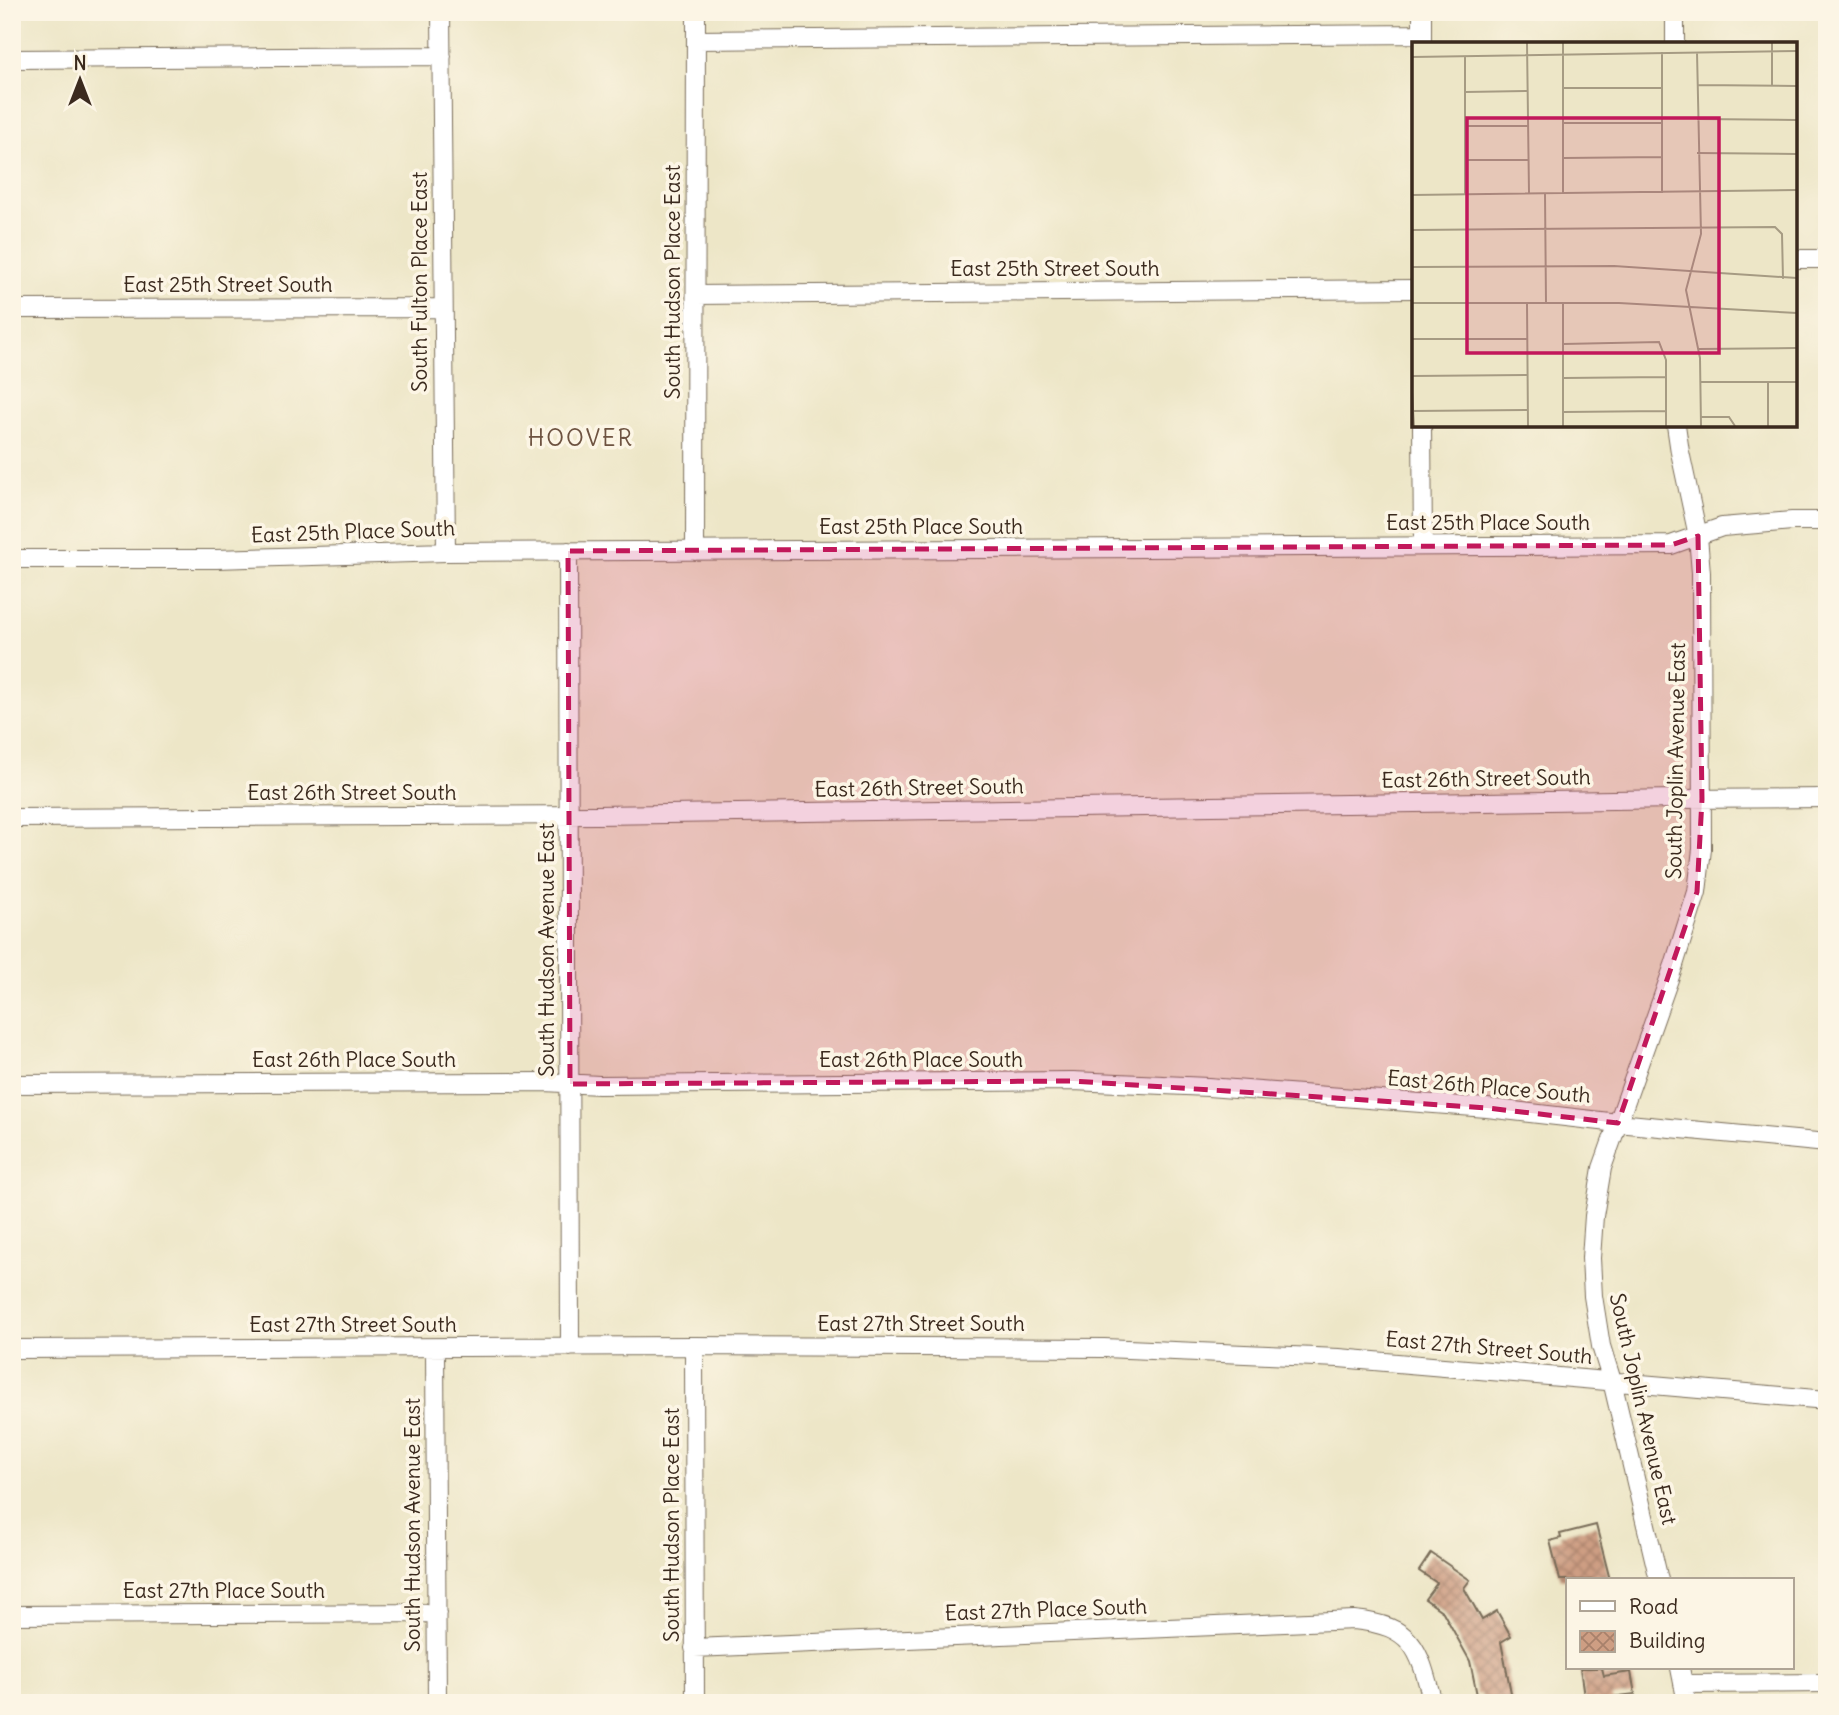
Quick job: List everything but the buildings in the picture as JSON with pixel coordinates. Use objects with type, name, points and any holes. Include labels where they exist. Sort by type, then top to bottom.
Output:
[{"type":"street","name":"South Fulton Place East","points":[[441,12],[446,552]]},
{"type":"street","name":"South Hudson Place East","points":[[695,12],[695,551]]},
{"type":"street","points":[[696,40],[1422,39],[1422,12]]},
{"type":"street","points":[[1675,12],[1675,42]]},
{"type":"street","points":[[12,60],[442,56]]},
{"type":"street","points":[[1797,259],[1827,259]]},
{"type":"street","name":"East 25th Street South","points":[[697,295],[1412,289]]},
{"type":"street","name":"East 25th Street South","points":[[12,309],[443,308]]},
{"type":"street","points":[[1422,427],[1423,545]]},
{"type":"street","name":"South Joplin Avenue East","points":[[1659,1578],[1612,1381],[1601,1346],[1592,1296],[1591,1258],[1594,1216],[1602,1168],[1674,965],[1696,892],[1702,849],[1701,573],[1698,536],[1676,427]]},
{"type":"street","name":"East 25th Place South","points":[[12,559],[216,559],[446,552],[1671,545],[1722,527],[1827,521]]},
{"type":"street","name":"South Hudson Avenue East","points":[[568,551],[570,1348]]},
{"type":"street","name":"East 26th Street South","points":[[12,817],[569,816],[1827,798]]},
{"type":"street","name":"East 26th Place South","points":[[12,1084],[545,1082],[599,1085],[1073,1081],[1208,1087],[1487,1108],[1827,1143]]},
{"type":"street","name":"South Hudson Place East","points":[[694,1346],[695,1703]]},
{"type":"street","name":"East 27th Street South","points":[[12,1349],[694,1346],[1104,1348],[1339,1358],[1827,1400]]},
{"type":"street","name":"South Hudson Avenue East","points":[[435,1348],[437,1703]]},
{"type":"street","name":"East 27th Place South","points":[[12,1615],[437,1613]]},
{"type":"street","name":"East 27th Place South","points":[[694,1648],[1354,1620],[1386,1626],[1413,1645],[1422,1662],[1433,1703]]},
{"type":"street","points":[[1687,1703],[1681,1676],[1827,1683]]},
{"type":"highlighted area","points":[[1698,536],[1702,799],[1697,892],[1618,1123],[1487,1108],[1073,1081],[570,1084],[568,551],[1671,545]]},
{"type":"district","name":"HOOVER","points":[[581,438]]}]
